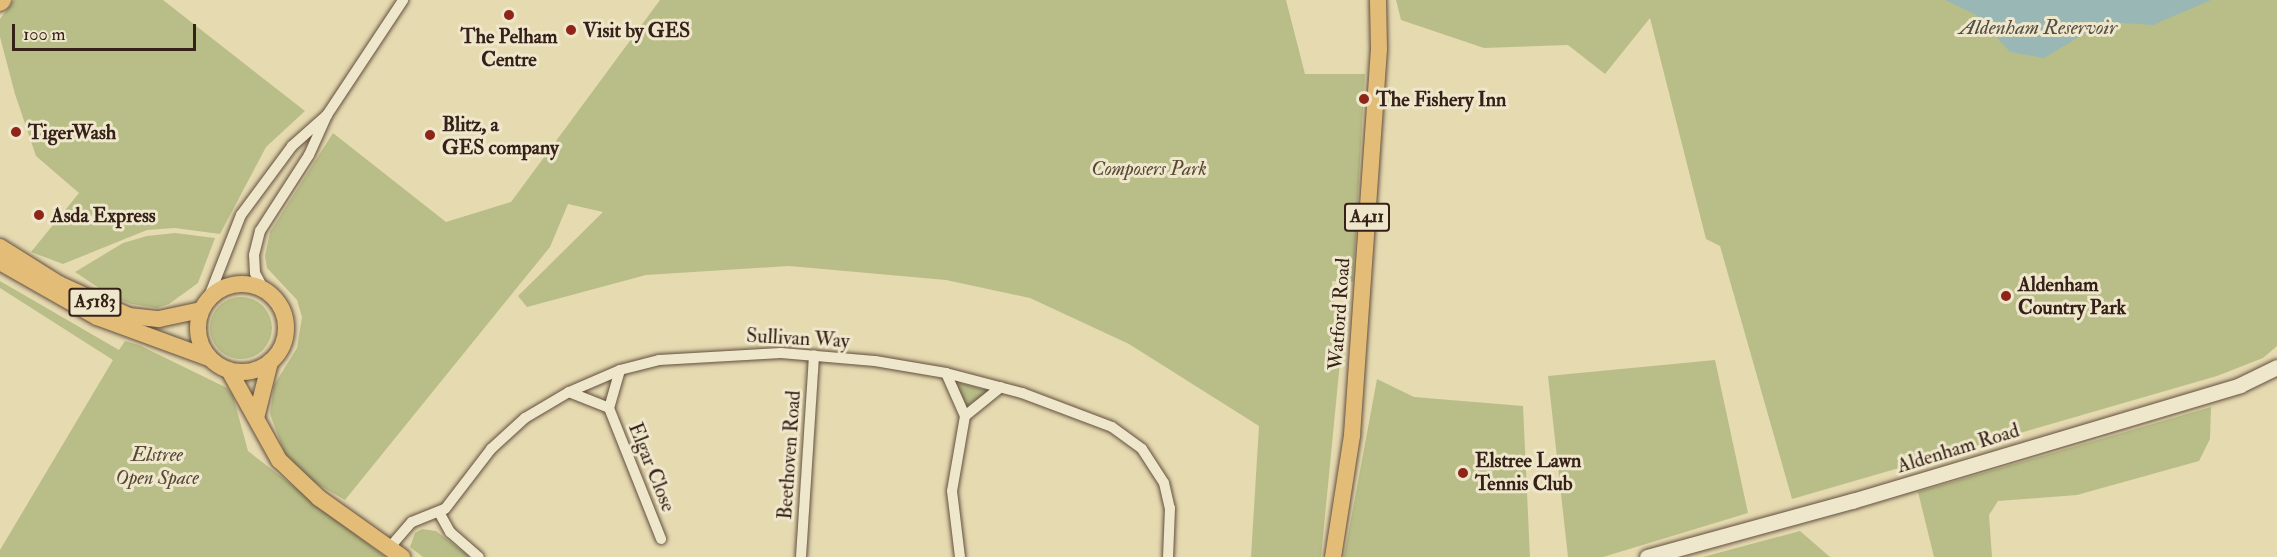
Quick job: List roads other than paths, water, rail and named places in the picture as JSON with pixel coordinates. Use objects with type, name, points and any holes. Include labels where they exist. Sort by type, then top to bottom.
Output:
[{"type":"main road","name":"Watford Road","points":[[1333,557],[1352,435],[1379,49],[1378,0]]},
{"type":"main road","name":"A5183","points":[[0,248],[59,284],[129,316],[159,319],[204,305]]},
{"type":"main road","name":"A5183","points":[[0,262],[97,317],[209,358]]},
{"type":"main road","points":[[256,418],[270,362],[284,343],[287,323],[280,304],[263,288],[233,284],[204,305],[198,335],[209,358],[230,372],[256,418],[267,444],[299,481],[396,552]]},
{"type":"main road","points":[[230,372],[248,372],[270,362]]},
{"type":"street","points":[[263,288],[255,273],[254,255],[260,231],[309,155],[327,115],[403,0]]},
{"type":"street","points":[[204,305],[241,215],[292,146],[327,115]]},
{"type":"street","name":"Sullivan Way","points":[[440,514],[491,448],[525,418],[568,392],[620,370],[701,356],[814,355],[946,373],[1001,387],[1112,427],[1142,449],[1164,483],[1170,508],[1168,557]]},
{"type":"street","name":"Beethoven Road","points":[[801,557],[814,355]]},
{"type":"street","name":"Aldenham Road","points":[[1647,557],[1852,501],[2228,389],[2277,367]]},
{"type":"street","name":"Elgar Close","points":[[620,370],[609,408],[661,539]]},
{"type":"street","points":[[946,373],[965,416],[952,491],[960,557]]},
{"type":"street","points":[[965,416],[1001,387]]},
{"type":"street","name":"Elgar Close","points":[[568,392],[609,408]]},
{"type":"street","points":[[396,552],[412,522],[440,514],[450,532],[479,557]]},
{"type":"water","name":"Aldenham Reservoir","points":[[1945,0],[2211,0],[2153,25],[2104,22],[2044,58],[2010,52],[1976,15]]},
{"type":"place","name":"The Pelham Centre","points":[[509,15]]},
{"type":"place","name":"Visit by GES","points":[[571,30]]},
{"type":"place","name":"The Fishery Inn","points":[[1364,99]]},
{"type":"place","name":"TigerWash","points":[[16,132]]},
{"type":"place","name":"Blitz, a GES company","points":[[430,135]]},
{"type":"place","name":"Asda Express","points":[[39,215]]},
{"type":"place","name":"Aldenham Country Park","points":[[2006,296]]},
{"type":"place","name":"Elstree Lawn Tennis Club","points":[[1463,473]]},
{"type":"park label","name":"Composers Park","points":[[1149,168]]},
{"type":"park label","name":"Elstree Open Space","points":[[157,466]]}]
